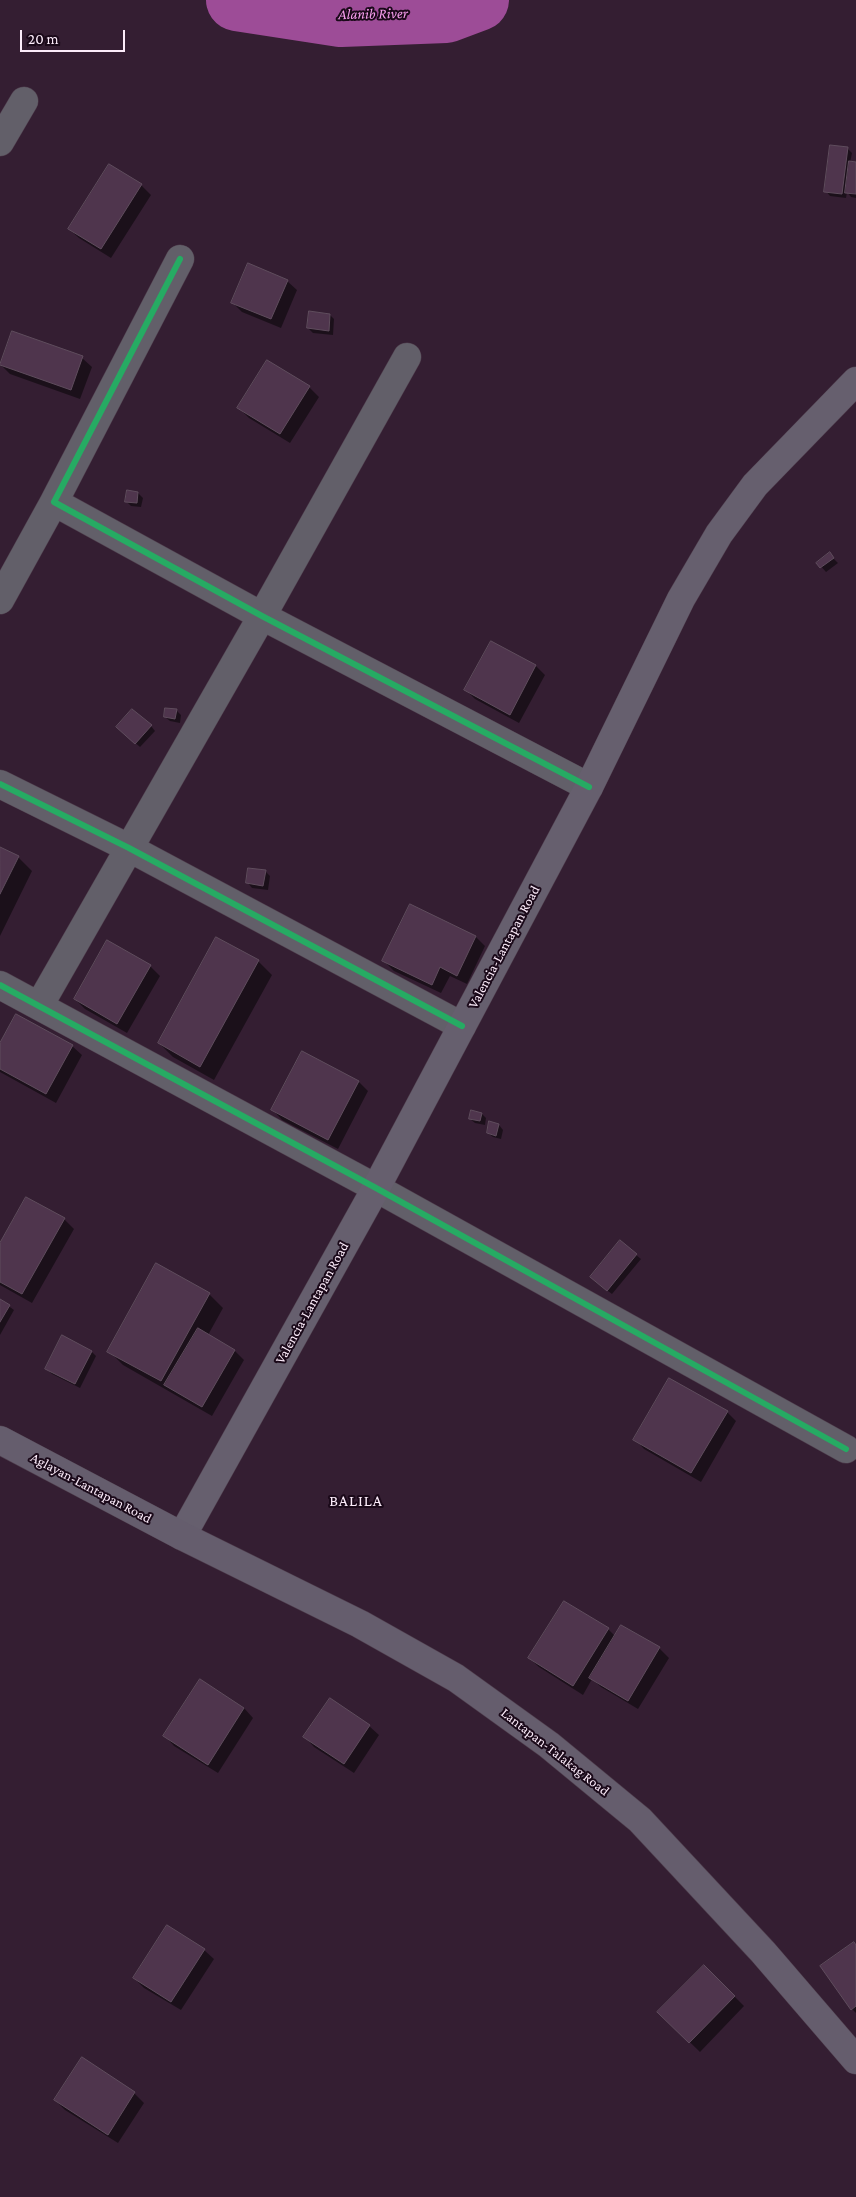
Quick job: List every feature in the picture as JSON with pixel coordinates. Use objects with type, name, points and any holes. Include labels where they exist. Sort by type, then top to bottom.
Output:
[{"type":"main road","name":"Valencia-Lantapan Road","points":[[182,1536],[376,1188],[589,788],[680,599],[719,534],[755,485],[856,381]]},
{"type":"main road","name":"Aglayan-Lantapan Road","points":[[0,1440],[182,1536]]},
{"type":"main road","name":"Lantapan-Talakag Road","points":[[182,1536],[360,1624],[448,1674],[549,1745],[640,1820],[763,1952],[856,2060]]},
{"type":"street","points":[[0,142],[24,101]]},
{"type":"street","points":[[0,600],[54,502],[180,259]]},
{"type":"street","points":[[39,1006],[262,616],[407,357]]},
{"type":"street","points":[[54,502],[262,616],[589,788]]},
{"type":"street","points":[[0,784],[129,848],[462,1026]]},
{"type":"street","points":[[0,985],[376,1188],[846,1449]]},
{"type":"building","points":[[830,145],[848,147],[842,194],[824,192]]},
{"type":"building","points":[[849,161],[856,162],[856,194],[845,193]]},
{"type":"building","points":[[109,164],[142,184],[101,249],[68,229]]},
{"type":"building","points":[[248,263],[288,280],[271,319],[231,303]]},
{"type":"building","points":[[309,311],[330,314],[329,331],[307,328]]},
{"type":"building","points":[[12,331],[83,356],[71,390],[0,365]]},
{"type":"building","points":[[267,360],[310,386],[280,434],[237,408]]},
{"type":"building","points":[[127,490],[138,492],[137,503],[125,502]]},
{"type":"building","points":[[830,552],[834,558],[820,568],[816,563]]},
{"type":"building","points":[[491,641],[536,665],[510,715],[464,690]]},
{"type":"building","points":[[165,708],[177,709],[175,719],[164,717]]},
{"type":"building","points":[[132,709],[152,725],[135,744],[116,727]]},
{"type":"building","points":[[0,847],[19,856],[0,894]]},
{"type":"building","points":[[248,868],[266,870],[263,886],[246,883]]},
{"type":"building","points":[[410,904],[476,936],[457,976],[440,967],[432,985],[382,961]]},
{"type":"building","points":[[216,937],[259,960],[200,1067],[158,1043]]},
{"type":"building","points":[[107,940],[151,965],[117,1024],[74,999]]},
{"type":"building","points":[[16,1014],[73,1045],[46,1094],[0,1069],[0,1043]]},
{"type":"building","points":[[302,1051],[359,1081],[328,1140],[271,1110]]},
{"type":"building","points":[[471,1110],[482,1113],[480,1121],[469,1119]]},
{"type":"building","points":[[489,1121],[499,1124],[496,1136],[487,1133]]},
{"type":"building","points":[[26,1197],[65,1218],[22,1294],[0,1282],[0,1243]]},
{"type":"building","points":[[620,1240],[637,1254],[607,1291],[590,1277]]},
{"type":"building","points":[[156,1263],[210,1293],[161,1381],[107,1352]]},
{"type":"building","points":[[0,1299],[10,1305],[0,1322]]},
{"type":"building","points":[[198,1328],[235,1350],[202,1407],[164,1385]]},
{"type":"building","points":[[62,1335],[92,1351],[75,1384],[45,1369]]},
{"type":"building","points":[[669,1378],[728,1411],[691,1473],[633,1440]]},
{"type":"building","points":[[564,1601],[609,1628],[573,1686],[528,1658]]},
{"type":"building","points":[[621,1625],[660,1647],[628,1701],[589,1678]]},
{"type":"building","points":[[200,1679],[244,1708],[208,1765],[163,1736]]},
{"type":"building","points":[[330,1698],[370,1725],[344,1764],[303,1737]]},
{"type":"building","points":[[167,1925],[205,1949],[171,2002],[133,1978]]},
{"type":"building","points":[[854,1942],[856,1945],[856,2006],[851,2010],[820,1966]]},
{"type":"building","points":[[704,1965],[735,1996],[689,2043],[657,2012]]},
{"type":"building","points":[[82,2057],[135,2092],[108,2135],[54,2100]]},
{"type":"waterway","name":"Alanib River","points":[[237,0],[341,16],[446,12],[478,0]]},
{"type":"cycle path","points":[[180,259],[54,502],[262,616],[589,787]]},
{"type":"cycle path","points":[[0,784],[129,848],[462,1026]]},
{"type":"cycle path","points":[[0,985],[376,1188],[846,1449]]},
{"type":"district","name":"BALILA","points":[[356,1501]]}]
